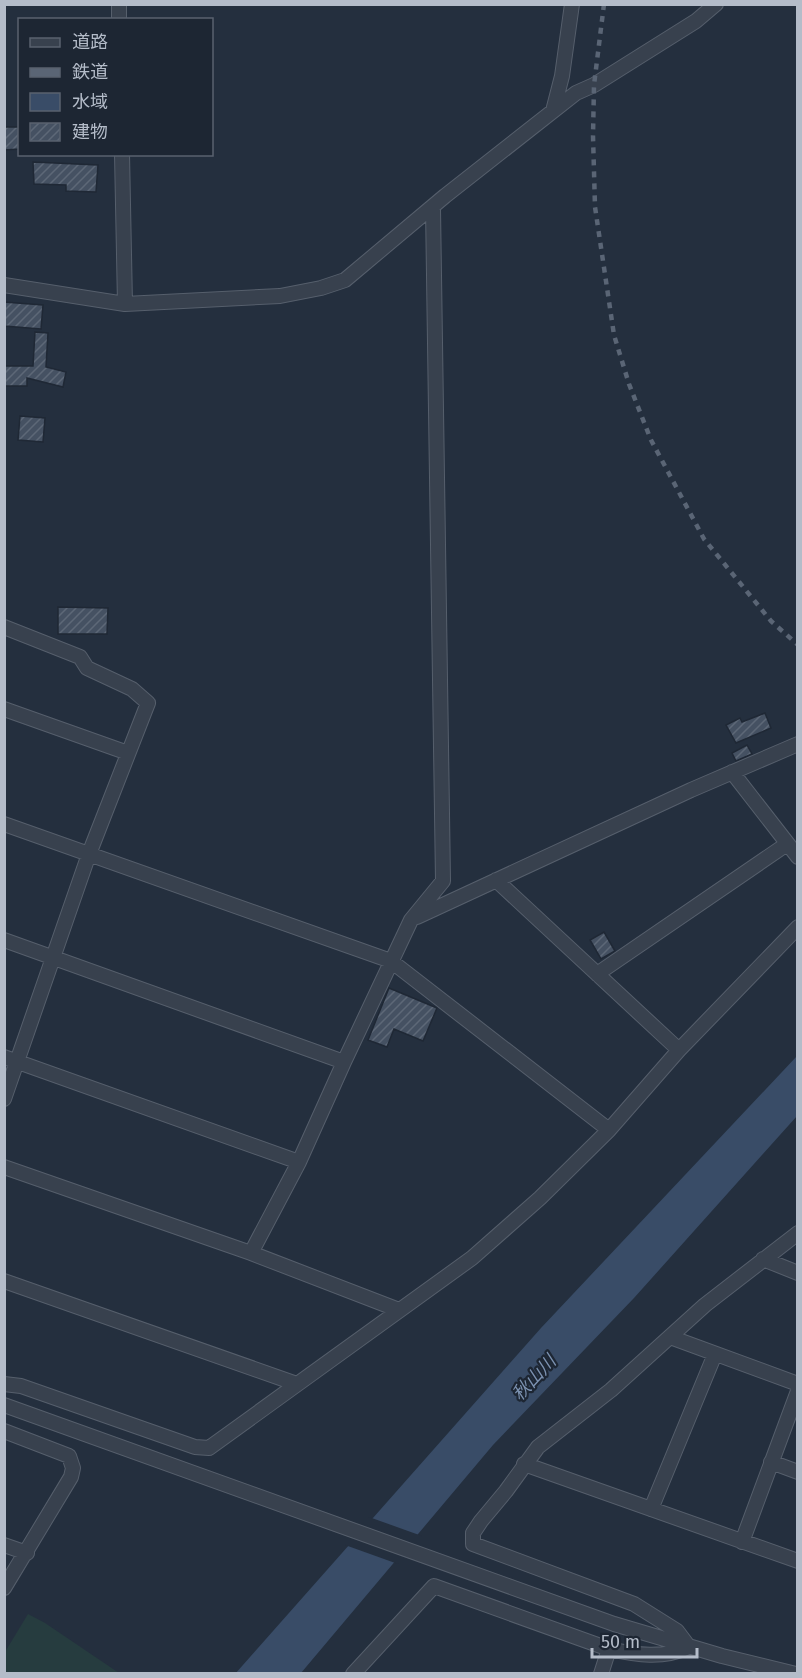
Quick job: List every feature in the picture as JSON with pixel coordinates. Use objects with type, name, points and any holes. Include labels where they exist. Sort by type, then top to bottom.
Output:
[{"type":"street","points":[[553,111],[562,76],[572,4]]},
{"type":"street","points":[[4,285],[125,304],[280,296],[321,288],[345,280],[445,196],[576,93],[594,85],[696,21],[716,4]]},
{"type":"street","points":[[122,156],[125,304]]},
{"type":"street","points":[[251,1253],[299,1162],[411,920],[443,881],[433,208]]},
{"type":"street","points":[[4,627],[80,657],[87,668],[132,689],[148,703],[89,854],[53,957],[11,1059],[4,1099]]},
{"type":"street","points":[[4,709],[128,753]]},
{"type":"street","points":[[411,920],[732,772],[798,744]]},
{"type":"street","points":[[732,772],[798,857]]},
{"type":"street","points":[[4,824],[391,961],[609,1130]]},
{"type":"street","points":[[597,974],[787,844]]},
{"type":"street","points":[[496,880],[679,1050]]},
{"type":"street","points":[[4,1384],[21,1386],[195,1447],[209,1448],[472,1258],[540,1198],[609,1130],[679,1050],[798,927]]},
{"type":"street","points":[[4,940],[344,1062]]},
{"type":"street","points":[[11,1059],[299,1162]]},
{"type":"street","points":[[4,1167],[251,1253],[399,1310]]},
{"type":"street","points":[[689,1647],[677,1631],[634,1604],[473,1544],[473,1533],[538,1447],[611,1390],[705,1305],[798,1233]]},
{"type":"street","points":[[763,1259],[798,1273]]},
{"type":"street","points":[[4,1281],[297,1384]]},
{"type":"street","points":[[670,1337],[798,1384]]},
{"type":"street","points":[[651,1509],[715,1354]]},
{"type":"street","points":[[742,1542],[798,1391]]},
{"type":"street","points":[[4,1405],[208,1476],[614,1624],[689,1647],[796,1674]]},
{"type":"street","points":[[4,1431],[69,1456],[73,1468],[71,1477],[4,1588]]},
{"type":"street","points":[[771,1462],[798,1472]]},
{"type":"street","points":[[524,1464],[798,1561]]},
{"type":"street","points":[[4,1545],[27,1553]]},
{"type":"street","points":[[353,1674],[434,1586],[609,1649],[633,1654],[657,1655],[676,1653],[689,1647]]},
{"type":"street","points":[[601,1674],[609,1649]]},
{"type":"green space","points":[[28,1614],[119,1673],[5,1673],[5,1652]]},
{"type":"water","name":"秋山川","points":[[797,1056],[797,1116],[634,1298],[493,1445],[301,1673],[235,1674],[541,1328]]},
{"type":"pier","points":[[369,1517],[422,1536],[398,1564],[345,1545]]},
{"type":"building","points":[[4,127],[18,127],[18,149],[4,150]]},
{"type":"building","points":[[33,162],[98,165],[96,192],[66,191],[66,185],[34,184]]},
{"type":"building","points":[[4,302],[43,305],[41,329],[4,326]]},
{"type":"building","points":[[35,332],[48,333],[46,367],[66,372],[63,387],[27,378],[27,386],[4,386],[4,366],[33,366]]},
{"type":"building","points":[[20,416],[45,418],[43,442],[18,440]]},
{"type":"building","points":[[58,607],[108,608],[107,634],[58,634]]},
{"type":"building","points":[[765,713],[771,728],[736,743],[726,725],[740,718],[742,722]]},
{"type":"building","points":[[747,745],[752,754],[736,761],[732,753]]},
{"type":"building","points":[[604,932],[615,951],[601,959],[590,940]]},
{"type":"building","points":[[389,988],[437,1008],[423,1041],[394,1029],[387,1047],[368,1040]]},
{"type":"railway","points":[[604,4],[594,85],[595,207],[614,335],[629,384],[651,440],[704,539],[771,621],[798,645]]}]
